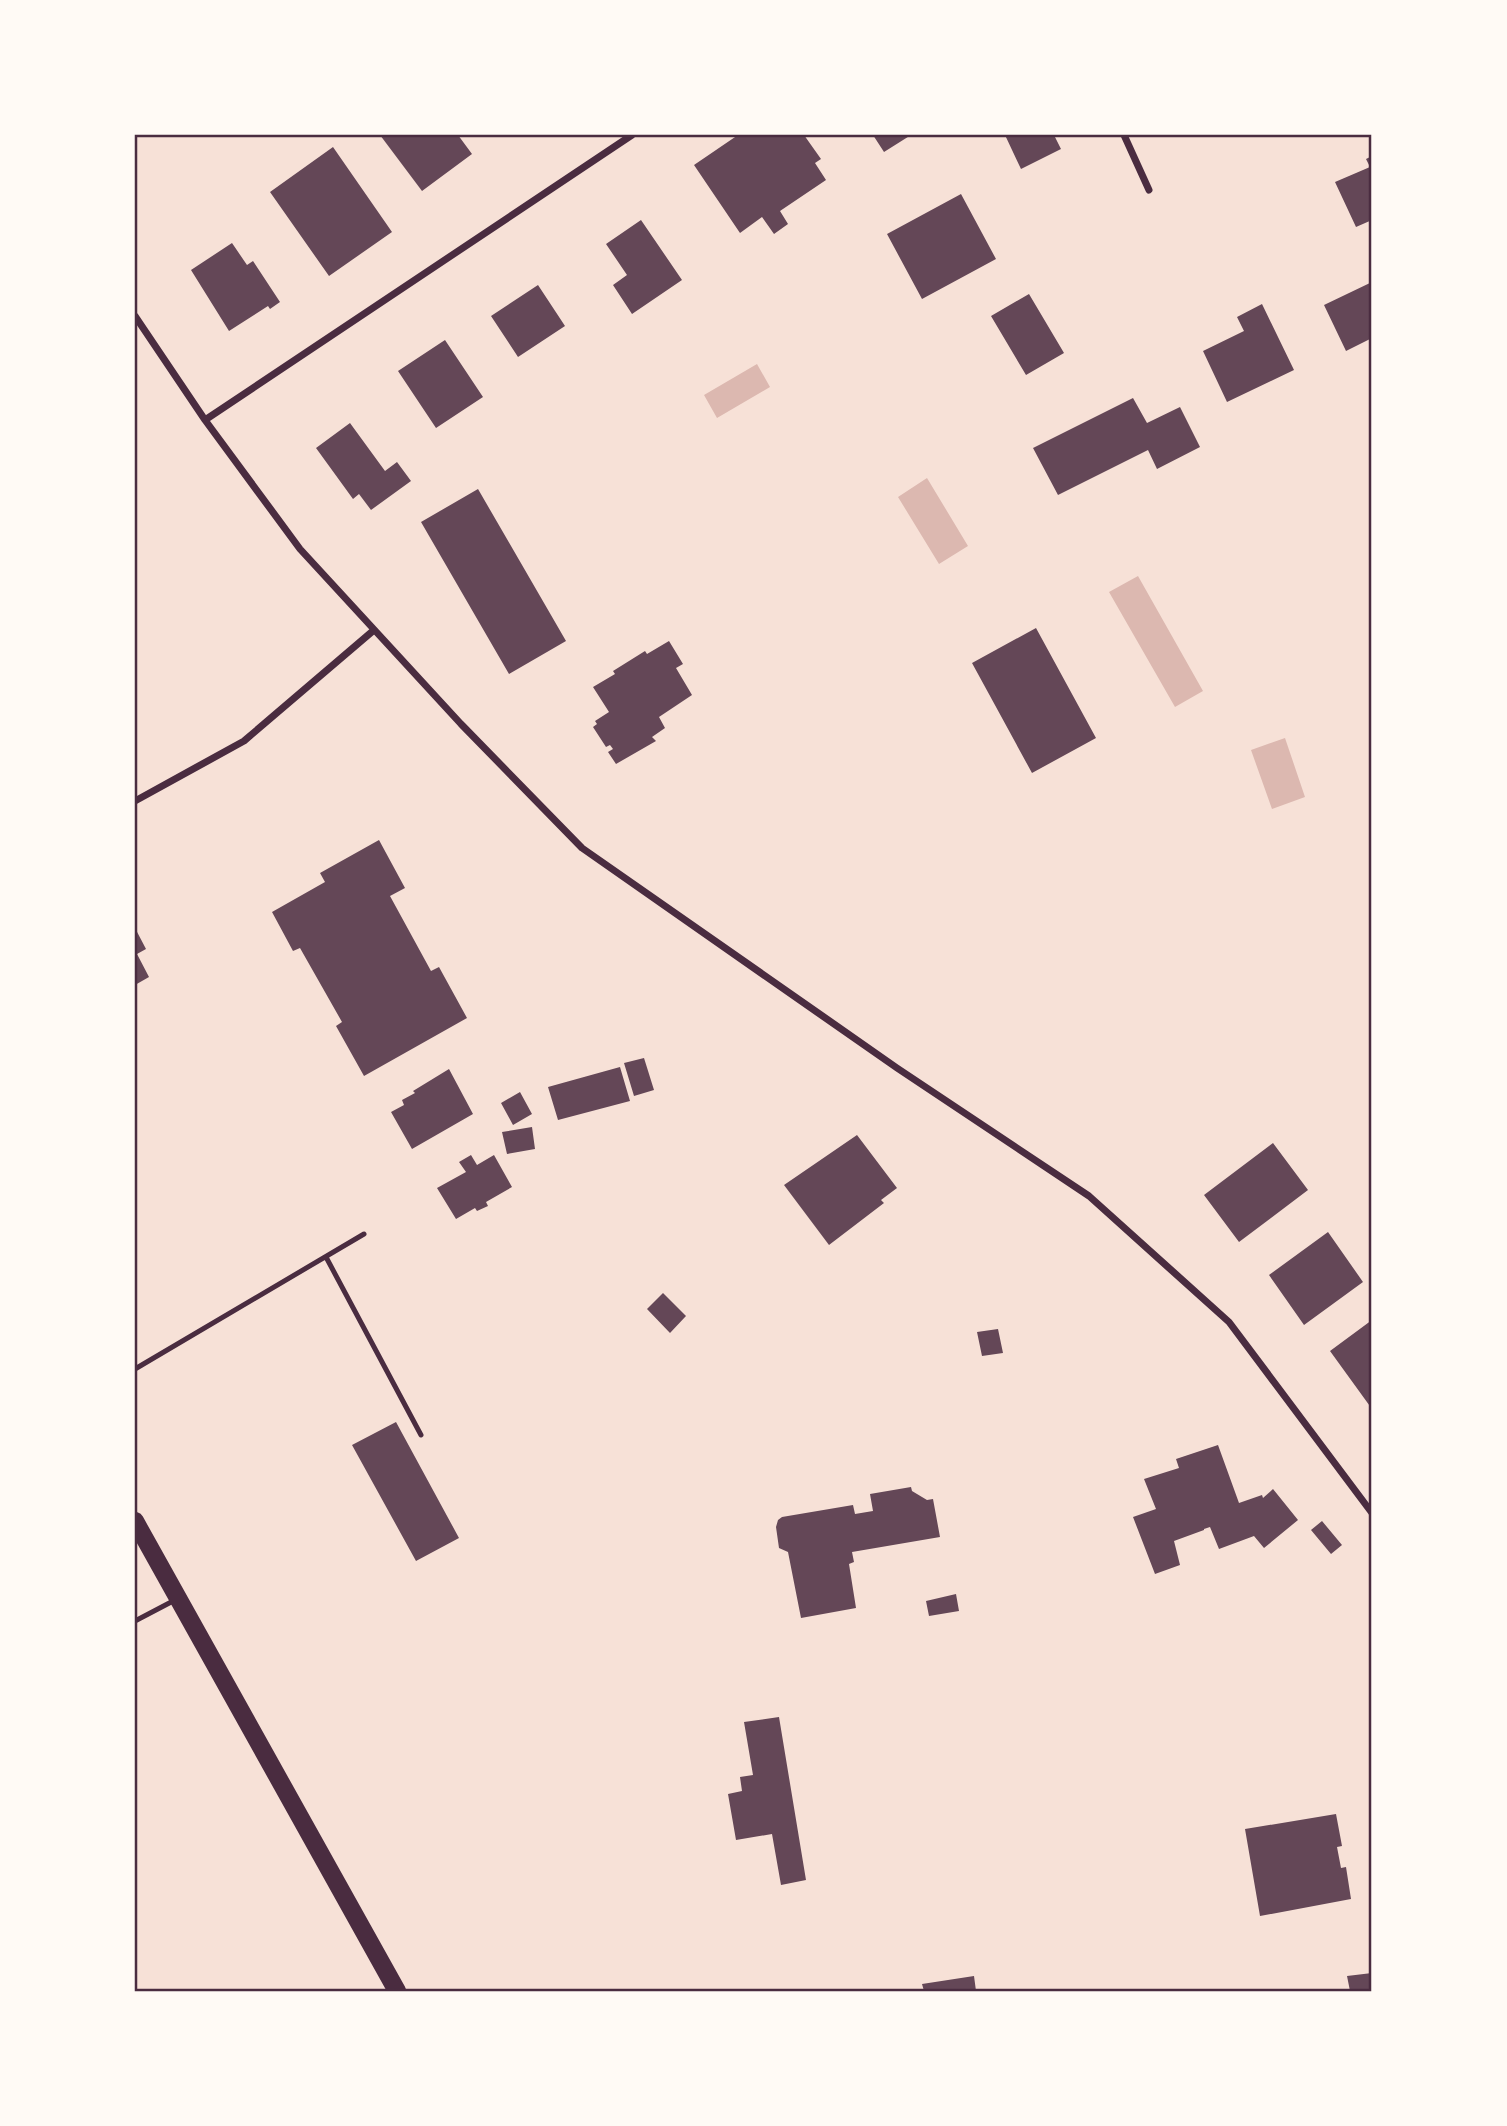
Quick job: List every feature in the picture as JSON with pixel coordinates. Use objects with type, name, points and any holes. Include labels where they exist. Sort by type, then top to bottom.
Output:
[{"type":"main road","points":[[135,1521],[397,1991]]},
{"type":"street","points":[[205,421],[632,135]]},
{"type":"street","points":[[1124,135],[1149,190]]},
{"type":"street","points":[[135,316],[205,421],[300,549],[582,848],[1099,1205],[1229,1322],[1372,1513]]},
{"type":"street","points":[[135,801],[244,741],[374,630]]},
{"type":"lane","points":[[135,1369],[364,1234]]},
{"type":"lane","points":[[326,1257],[421,1435]]},
{"type":"lane","points":[[135,1621],[178,1598]]},
{"type":"shaded area","points":[[757,364],[770,387],[717,418],[704,395]]},
{"type":"shaded area","points":[[927,478],[968,546],[939,564],[898,497]]},
{"type":"shaded area","points":[[1138,576],[1203,691],[1175,707],[1109,592]]},
{"type":"shaded area","points":[[1285,738],[1305,797],[1272,809],[1251,750]]},
{"type":"building","points":[[380,135],[458,135],[472,154],[422,191]]},
{"type":"building","points":[[738,135],[804,135],[821,159],[815,163],[826,180],[780,211],[788,224],[774,234],[762,217],[740,233],[694,165]]},
{"type":"building","points":[[873,135],[911,135],[884,152]]},
{"type":"building","points":[[1005,135],[1054,135],[1061,149],[1021,169]]},
{"type":"building","points":[[333,147],[392,232],[329,276],[270,192]]},
{"type":"building","points":[[1372,156],[1372,220],[1356,227],[1335,182],[1370,167],[1366,159]]},
{"type":"building","points":[[961,194],[996,259],[922,299],[887,234]]},
{"type":"building","points":[[641,220],[682,280],[632,314],[613,285],[627,275],[606,244]]},
{"type":"building","points":[[232,243],[247,265],[253,261],[280,302],[270,309],[268,306],[229,331],[191,270]]},
{"type":"building","points":[[1372,282],[1372,338],[1346,351],[1324,305]]},
{"type":"building","points":[[538,285],[565,326],[518,357],[491,316]]},
{"type":"building","points":[[1029,294],[1064,353],[1026,375],[991,316]]},
{"type":"building","points":[[1262,304],[1294,370],[1227,402],[1203,351],[1244,331],[1237,317]]},
{"type":"building","points":[[445,340],[483,397],[436,428],[398,371]]},
{"type":"building","points":[[1133,398],[1147,423],[1180,407],[1200,447],[1157,469],[1148,450],[1058,495],[1033,448]]},
{"type":"building","points":[[350,423],[385,471],[397,462],[411,481],[371,510],[359,494],[353,499],[316,448]]},
{"type":"building","points":[[478,489],[566,641],[509,674],[421,522]]},
{"type":"building","points":[[1036,628],[1096,738],[1032,773],[972,663]]},
{"type":"building","points":[[669,641],[683,664],[676,668],[692,695],[659,717],[665,728],[652,737],[656,741],[616,764],[608,752],[613,749],[610,745],[606,747],[593,727],[597,724],[595,721],[609,712],[593,687],[645,651],[647,654]]},
{"type":"building","points":[[379,840],[405,888],[390,896],[431,971],[439,967],[467,1018],[364,1076],[336,1026],[342,1022],[300,948],[293,951],[272,912],[325,882],[320,873]]},
{"type":"building","points":[[135,928],[146,949],[137,954],[149,977],[135,985]]},
{"type":"building","points":[[644,1058],[654,1090],[634,1096],[624,1063]]},
{"type":"building","points":[[620,1067],[630,1101],[558,1120],[548,1087]]},
{"type":"building","points":[[449,1069],[473,1114],[412,1149],[391,1112],[404,1105],[402,1100],[415,1093],[413,1091]]},
{"type":"building","points":[[520,1092],[532,1114],[513,1125],[501,1103]]},
{"type":"building","points":[[532,1127],[535,1149],[507,1154],[502,1132]]},
{"type":"building","points":[[857,1135],[897,1188],[881,1200],[884,1203],[829,1245],[784,1185]]},
{"type":"building","points":[[1273,1143],[1308,1190],[1239,1242],[1204,1195]]},
{"type":"building","points":[[471,1155],[477,1165],[494,1155],[512,1187],[486,1202],[488,1206],[477,1211],[475,1208],[456,1219],[437,1188],[466,1172],[459,1162]]},
{"type":"building","points":[[1328,1232],[1363,1282],[1304,1325],[1269,1275]]},
{"type":"building","points":[[663,1293],[686,1316],[670,1333],[647,1309]]},
{"type":"building","points":[[1372,1320],[1372,1409],[1330,1351]]},
{"type":"building","points":[[998,1329],[1003,1353],[982,1356],[977,1332]]},
{"type":"building","points":[[396,1422],[459,1538],[416,1561],[352,1445]]},
{"type":"building","points":[[1218,1445],[1239,1503],[1262,1495],[1263,1498],[1273,1489],[1298,1520],[1264,1548],[1254,1536],[1219,1549],[1210,1527],[1204,1529],[1174,1541],[1180,1565],[1155,1574],[1133,1517],[1156,1509],[1144,1479],[1179,1468],[1176,1459]]},
{"type":"building","points":[[911,1487],[912,1491],[927,1500],[933,1499],[940,1537],[852,1552],[854,1562],[849,1564],[856,1608],[801,1618],[788,1552],[779,1548],[776,1527],[778,1520],[782,1517],[853,1505],[855,1514],[873,1511],[870,1494]]},
{"type":"building","points":[[1322,1521],[1342,1545],[1331,1554],[1311,1530]]},
{"type":"building","points":[[956,1594],[959,1611],[929,1616],[926,1601]]},
{"type":"building","points":[[779,1717],[806,1880],[781,1885],[772,1834],[736,1840],[728,1794],[742,1791],[740,1777],[753,1775],[744,1722]]},
{"type":"building","points":[[1336,1814],[1342,1846],[1337,1847],[1341,1868],[1346,1867],[1351,1899],[1260,1916],[1245,1829]]},
{"type":"building","points":[[1372,1973],[1372,1991],[1350,1991],[1347,1976]]},
{"type":"building","points":[[974,1976],[976,1991],[924,1991],[922,1984]]}]
